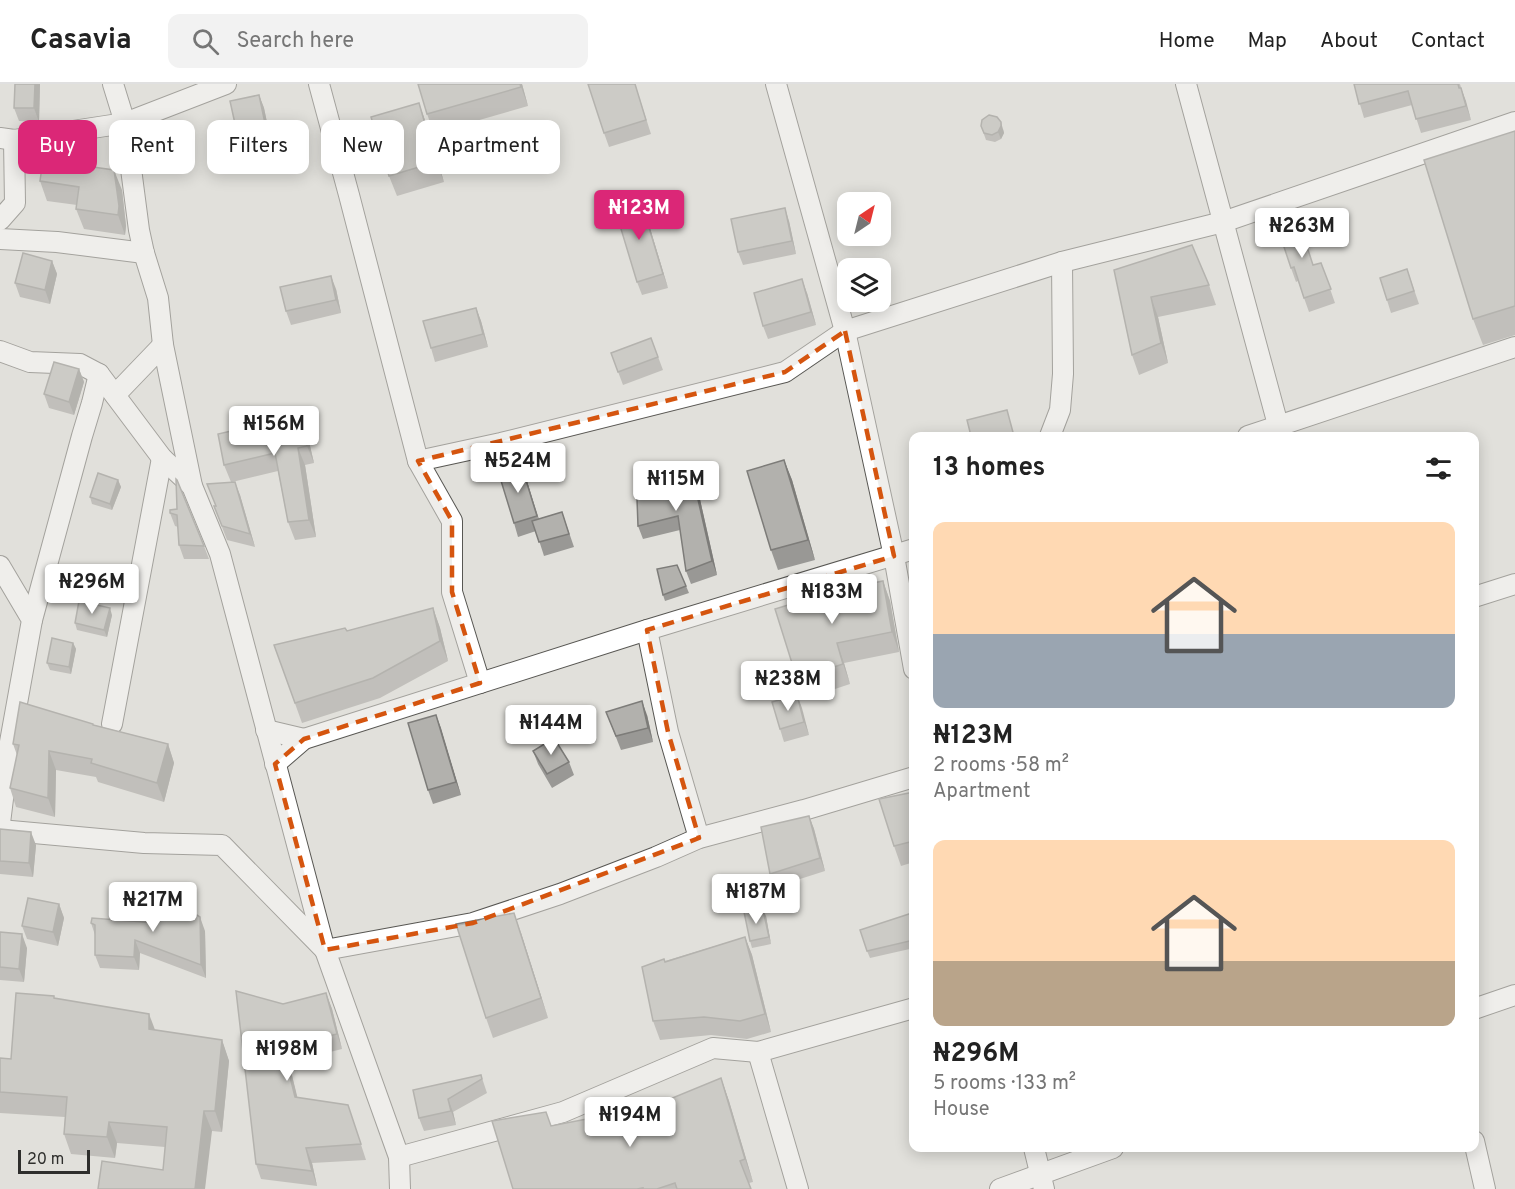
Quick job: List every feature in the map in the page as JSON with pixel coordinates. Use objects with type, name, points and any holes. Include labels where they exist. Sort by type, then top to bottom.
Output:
[{"type":"street","points":[[113,84],[124,120]]},
{"type":"street","points":[[133,120],[226,84]]},
{"type":"street","points":[[319,84],[417,461],[452,521],[452,592],[480,683]]},
{"type":"street","points":[[776,84],[845,330],[894,556],[909,641]]},
{"type":"street","points":[[1186,84],[1280,431],[1515,347]]},
{"type":"street","points":[[417,461],[501,443],[785,372],[845,330],[1062,262],[1223,222],[1515,122]]},
{"type":"street","points":[[0,220],[15,203],[7,139],[109,125]]},
{"type":"street","points":[[132,174],[139,230],[158,298],[163,345],[192,486],[220,554],[325,950],[399,1157],[400,1189]]},
{"type":"street","points":[[0,238],[57,242],[144,253]]},
{"type":"street","points":[[1052,432],[1060,410],[1063,374],[1062,262]]},
{"type":"street","points":[[115,395],[163,345]]},
{"type":"street","points":[[4,358],[30,362],[80,364],[99,374],[162,458],[192,486]]},
{"type":"street","points":[[0,823],[10,742],[32,620],[99,374]]},
{"type":"street","points":[[112,724],[162,458]]},
{"type":"street","points":[[275,764],[304,739],[646,630],[909,551]]},
{"type":"street","points":[[0,566],[32,620]]},
{"type":"street","points":[[1479,595],[1515,584]]},
{"type":"street","points":[[646,630],[668,732],[699,838]]},
{"type":"street","points":[[266,730],[304,739]]},
{"type":"street","points":[[325,950],[473,923],[560,894],[699,838],[909,778]]},
{"type":"street","points":[[0,830],[144,843],[222,845],[325,950]]},
{"type":"street","points":[[1479,1007],[1515,995]]},
{"type":"street","points":[[399,1157],[563,1112],[713,1048],[758,1052],[909,1009]]},
{"type":"street","points":[[758,1052],[798,1189]]},
{"type":"street","points":[[1035,1152],[1042,1182]]},
{"type":"street","points":[[1000,1189],[1042,1182],[1105,1152]]},
{"type":"street","points":[[1477,1152],[1485,1189]]},
{"type":"highlighted area","points":[[845,331],[894,556],[647,630],[668,732],[699,838],[473,923],[325,950],[275,764],[304,739],[480,683],[452,592],[452,521],[418,461],[785,372]]},
{"type":"building","points":[[15,84],[35,84],[34,108],[14,108]]},
{"type":"building","points":[[418,84],[520,84],[521,87],[427,114]]},
{"type":"building","points":[[588,84],[635,84],[646,120],[604,133]]},
{"type":"building","points":[[1354,84],[1458,84],[1466,106],[1416,119],[1408,91],[1359,104]]},
{"type":"building","points":[[259,95],[264,120],[234,120],[230,101]]},
{"type":"building","points":[[419,103],[424,120],[416,120],[416,168],[404,172],[404,120],[372,120],[371,117]]},
{"type":"building","points":[[989,115],[997,117],[1001,122],[998,132],[992,135],[984,133],[981,126],[982,120]]},
{"type":"building","points":[[1515,131],[1515,306],[1473,319],[1424,160]]},
{"type":"building","points":[[97,168],[109,169],[109,174],[115,174],[118,215],[76,209],[79,187],[40,181],[41,174],[97,174]]},
{"type":"building","points":[[641,201],[663,274],[637,282],[615,209]]},
{"type":"building","points":[[785,208],[792,241],[738,252],[731,219]]},
{"type":"building","points":[[1297,216],[1313,265],[1321,263],[1331,289],[1304,298],[1276,223]]},
{"type":"building","points":[[1192,245],[1209,285],[1151,297],[1161,343],[1132,355],[1114,270]]},
{"type":"building","points":[[23,253],[52,261],[45,290],[15,283]]},
{"type":"building","points":[[1407,269],[1414,291],[1387,300],[1380,278]]},
{"type":"building","points":[[331,276],[336,300],[286,311],[280,287]]},
{"type":"building","points":[[802,279],[811,312],[763,326],[754,293]]},
{"type":"building","points":[[476,308],[483,334],[431,348],[423,321]]},
{"type":"building","points":[[651,338],[658,357],[618,372],[611,353]]},
{"type":"building","points":[[54,362],[79,369],[69,402],[44,394]]},
{"type":"building","points":[[1007,410],[1013,432],[970,432],[967,420]]},
{"type":"building","points":[[300,415],[307,446],[298,448],[309,520],[288,522],[275,453],[224,465],[218,434]]},
{"type":"building","points":[[784,460],[808,540],[771,550],[747,471]]},
{"type":"building","points":[[521,464],[537,516],[514,523],[498,471]]},
{"type":"building","points":[[688,468],[694,482],[712,561],[686,571],[678,516],[638,526],[637,499],[641,498],[639,482]]},
{"type":"building","points":[[98,473],[118,480],[110,504],[90,497]]},
{"type":"building","points":[[176,479],[204,546],[179,545],[177,515],[170,513],[170,510],[177,509]]},
{"type":"building","points":[[235,482],[250,534],[222,526],[207,484]]},
{"type":"building","points":[[562,512],[569,534],[539,542],[532,521]]},
{"type":"building","points":[[677,565],[686,586],[663,595],[657,569]]},
{"type":"building","points":[[883,581],[892,632],[837,643],[843,664],[797,679],[775,609],[834,591]]},
{"type":"building","points":[[79,601],[110,608],[104,630],[75,623]]},
{"type":"building","points":[[433,608],[440,641],[373,678],[295,703],[274,645],[345,628],[347,631]]},
{"type":"building","points":[[52,638],[73,643],[69,667],[47,663]]},
{"type":"building","points":[[797,695],[804,722],[780,729],[772,702]]},
{"type":"building","points":[[642,701],[648,728],[616,736],[606,712]]},
{"type":"building","points":[[20,702],[93,725],[168,744],[157,783],[91,763],[92,759],[49,751],[48,798],[10,788],[19,745],[13,744]]},
{"type":"building","points":[[436,715],[456,782],[428,790],[408,723]]},
{"type":"building","points":[[554,738],[569,762],[547,774],[533,751]]},
{"type":"building","points":[[909,793],[909,842],[894,846],[879,799]]},
{"type":"building","points":[[809,816],[820,858],[770,874],[761,827]]},
{"type":"building","points":[[0,829],[31,832],[29,863],[0,861]]},
{"type":"building","points":[[157,890],[200,917],[201,965],[135,940],[134,957],[95,955],[95,925],[91,923],[92,918],[156,923]]},
{"type":"building","points":[[28,898],[59,904],[53,932],[22,926]]},
{"type":"building","points":[[763,910],[769,937],[750,941],[744,912]]},
{"type":"building","points":[[514,913],[541,998],[486,1018],[456,924]]},
{"type":"building","points":[[909,914],[909,941],[867,951],[860,930]]},
{"type":"building","points":[[0,932],[22,934],[19,969],[0,967]]},
{"type":"building","points":[[745,937],[765,1014],[740,1021],[704,1017],[653,1021],[642,967]]},
{"type":"building","points":[[236,991],[283,1004],[326,993],[337,1034],[289,1046],[282,1044],[295,1097],[348,1105],[361,1144],[306,1148],[312,1171],[256,1164]]},
{"type":"building","points":[[16,993],[54,996],[54,998],[149,1014],[149,1029],[222,1040],[215,1111],[204,1111],[195,1189],[98,1189],[102,1161],[163,1170],[167,1127],[109,1122],[107,1137],[64,1134],[67,1097],[0,1092],[0,1058],[11,1059]]},
{"type":"building","points":[[481,1075],[482,1079],[448,1099],[451,1111],[419,1118],[413,1090]]},
{"type":"building","points":[[721,1078],[745,1159],[740,1161],[751,1189],[677,1189],[675,1183],[657,1189],[513,1189],[492,1121],[546,1112],[551,1126],[618,1113],[619,1120]]}]
